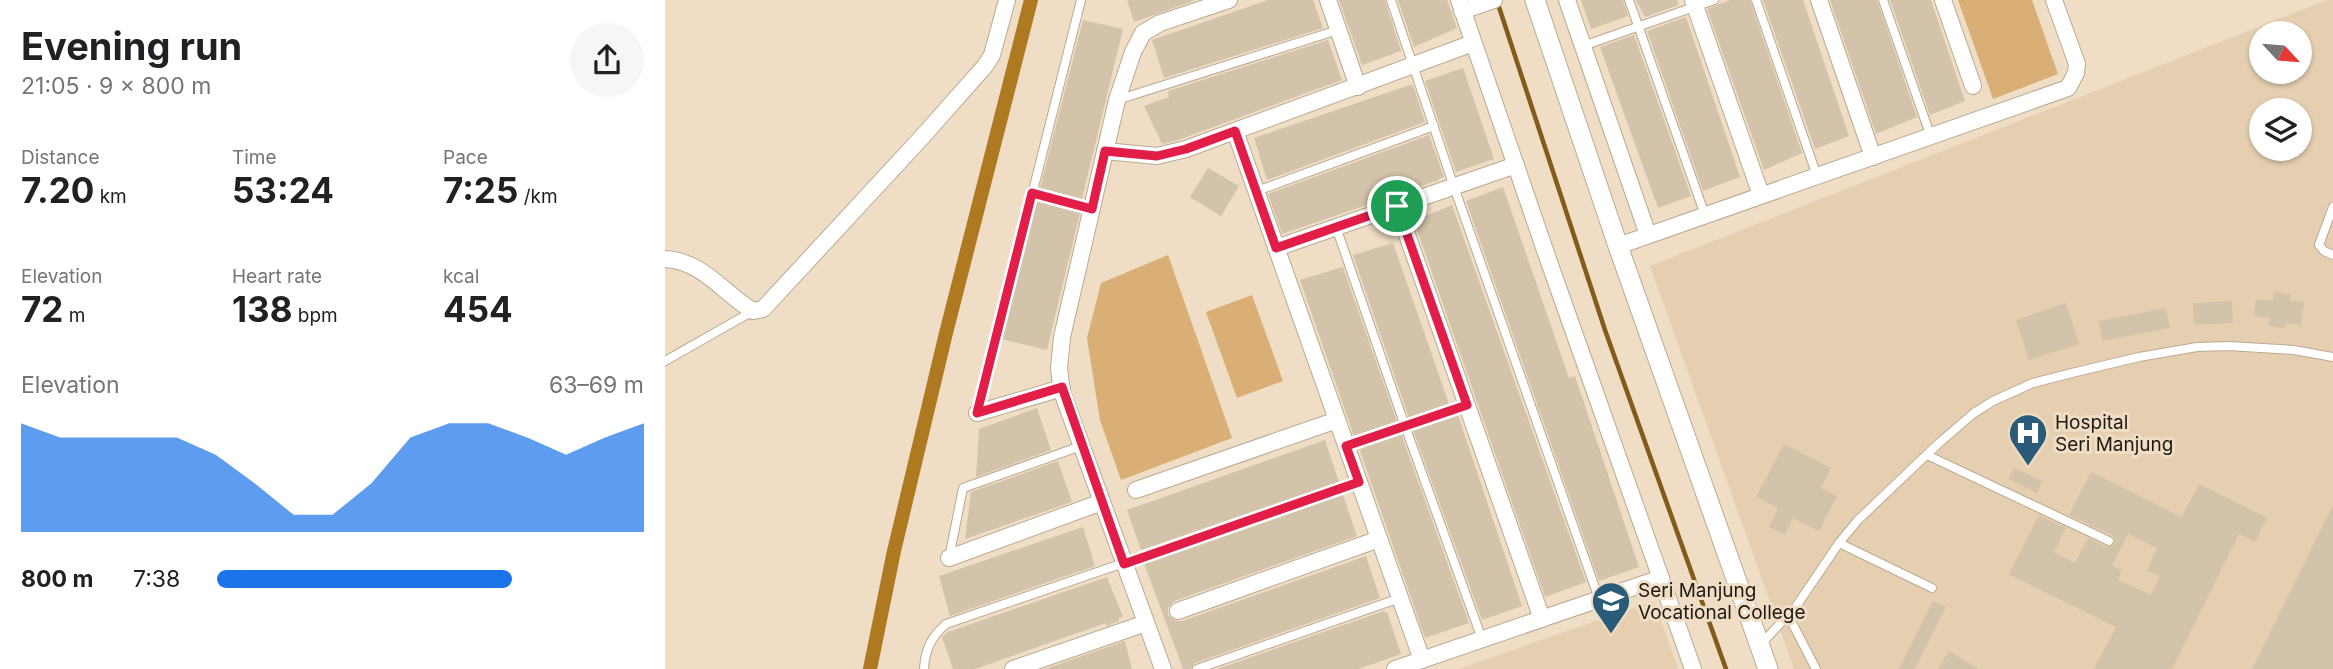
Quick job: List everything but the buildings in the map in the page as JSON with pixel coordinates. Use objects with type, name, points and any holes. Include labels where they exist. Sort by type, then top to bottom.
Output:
[{"type":"street","points":[[665,259],[684,261],[707,274],[753,311],[764,309],[985,66],[992,55],[1007,0]]},
{"type":"street","points":[[1163,669],[1062,387],[1059,368],[1062,337],[1117,100],[1133,52],[1143,33],[1160,23],[1230,0]]},
{"type":"street","points":[[1328,0],[1358,86]]},
{"type":"street","points":[[1535,0],[1618,246],[1769,669]]},
{"type":"street","points":[[1567,0],[1648,235]]},
{"type":"street","points":[[1819,0],[1873,157]]},
{"type":"street","points":[[1943,0],[1973,86]]},
{"type":"street","points":[[1618,246],[2068,88],[2076,73],[2077,64],[2054,0]]},
{"type":"street","points":[[1488,2],[1461,6],[1693,669]]},
{"type":"street","points":[[1694,3],[1761,195]]},
{"type":"street","points":[[1105,151],[1157,156],[1186,149],[1473,43]]},
{"type":"street","points":[[1235,131],[1422,660]]},
{"type":"street","points":[[1276,248],[1515,166]]},
{"type":"street","points":[[1397,206],[1542,619]]},
{"type":"street","points":[[977,413],[1062,387]]},
{"type":"street","points":[[1136,490],[1337,420]]},
{"type":"street","points":[[949,558],[1102,502]]},
{"type":"street","points":[[1178,611],[1379,538]]},
{"type":"street","points":[[1395,669],[1661,578]]},
{"type":"street","points":[[1013,669],[1146,623]]},
{"type":"lane","points":[[977,413],[1081,0]]},
{"type":"lane","points":[[1391,0],[1599,599]]},
{"type":"lane","points":[[1629,0],[1705,215]]},
{"type":"lane","points":[[1583,46],[1694,3],[1714,0]]},
{"type":"lane","points":[[1756,0],[1817,176]]},
{"type":"lane","points":[[1883,0],[1931,137]]},
{"type":"lane","points":[[1117,100],[1339,30]]},
{"type":"lane","points":[[1257,191],[1434,126]]},
{"type":"lane","points":[[1032,193],[1092,209]]},
{"type":"lane","points":[[2333,207],[2319,245],[2333,255]]},
{"type":"lane","points":[[1336,227],[1482,639]]},
{"type":"lane","points":[[665,360],[753,311]]},
{"type":"lane","points":[[1760,645],[1789,615],[1858,520],[1974,413],[1993,401],[2033,383],[2139,357],[2197,347],[2294,350],[2333,357]]},
{"type":"lane","points":[[1346,446],[1467,405]]},
{"type":"lane","points":[[949,558],[963,488],[1081,446]]},
{"type":"lane","points":[[1927,455],[2109,541]]},
{"type":"lane","points":[[924,669],[927,648],[934,635],[946,624],[1359,482]]},
{"type":"lane","points":[[1839,543],[1932,588]]},
{"type":"lane","points":[[1197,669],[1400,598]]},
{"type":"lane","points":[[1789,615],[1816,669]]},
{"type":"shaded area","points":[[1958,0],[2032,0],[2058,74],[1993,99]]},
{"type":"shaded area","name":"Hospital Seri Manjung","points":[[2333,0],[2333,669],[1794,669],[1650,266],[2249,31],[2249,84],[2312,84],[2312,21],[2274,21]]},
{"type":"shaded area","points":[[1168,255],[1232,438],[1121,480],[1100,420],[1087,338],[1101,283]]},
{"type":"shaded area","points":[[1252,295],[1283,381],[1237,398],[1206,312]]},
{"type":"shaded area","name":"Seri Manjung Vocational College","points":[[1654,601],[1678,669],[1458,669]]},
{"type":"waterway","points":[[870,669],[894,551],[946,333],[1031,0]]},
{"type":"waterway","points":[[1497,1],[1605,330],[1726,669]]},
{"type":"place","name":"Hospital Seri Manjung","points":[[2028,467]]},
{"type":"place","name":"Seri Manjung Vocational College","points":[[1611,635]]},
{"type":"route","points":[[1235,131],[1276,248],[1397,206],[1467,405],[1346,446],[1359,482],[1124,564],[1062,387],[977,413],[1032,193],[1092,209],[1105,151],[1157,156],[1186,149],[1235,131]]}]
